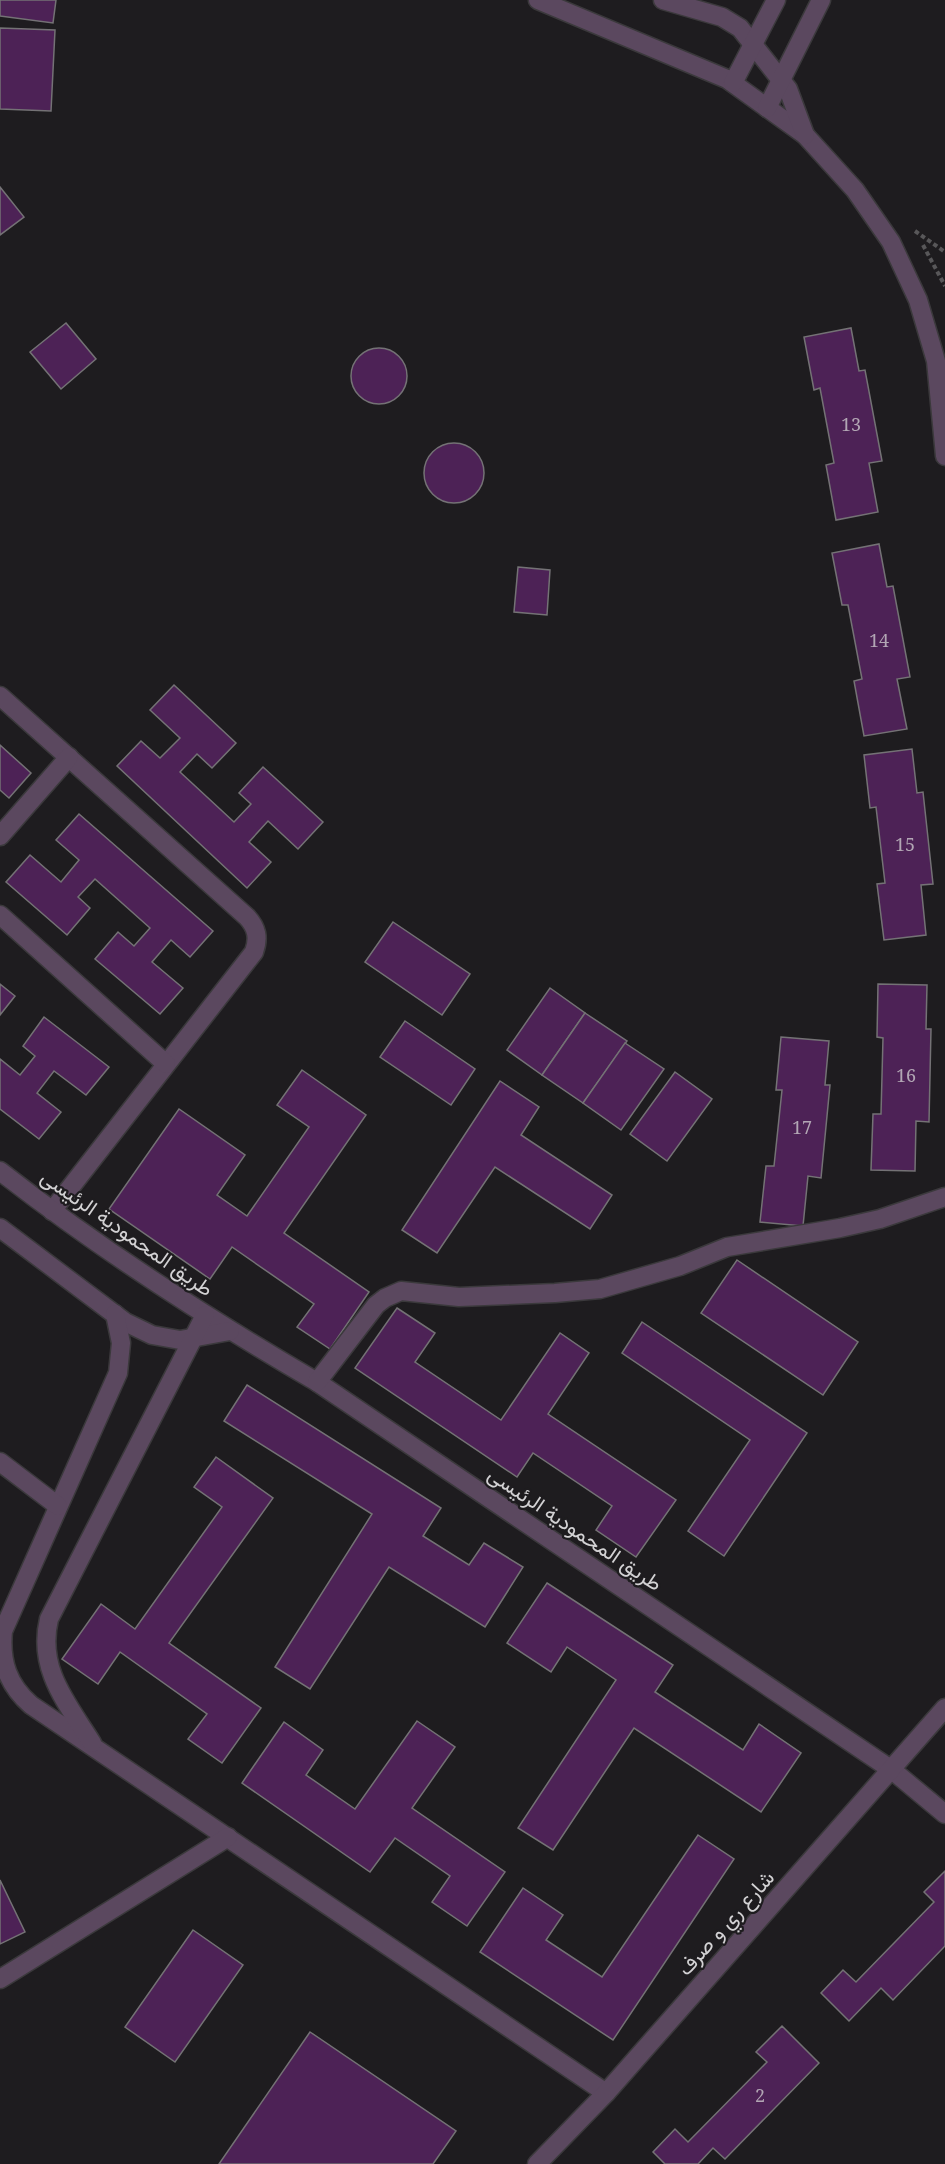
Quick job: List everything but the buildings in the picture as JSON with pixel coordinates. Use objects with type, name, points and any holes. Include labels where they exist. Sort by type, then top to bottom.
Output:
[{"type":"street","points":[[538,0],[727,79],[805,135],[855,190],[891,243],[918,300],[936,360],[945,456]]},
{"type":"street","points":[[663,0],[722,17],[740,28],[788,89],[805,135]]},
{"type":"street","points":[[733,83],[776,0]]},
{"type":"street","points":[[767,108],[821,0]]},
{"type":"street","points":[[0,696],[247,917],[256,933],[257,943],[254,952],[52,1211]]},
{"type":"street","points":[[0,836],[69,757]]},
{"type":"street","points":[[0,915],[166,1064]]},
{"type":"street","name":"طريق المحمودية الرئيسى","points":[[0,1171],[52,1211],[205,1315],[317,1382],[892,1770],[945,1814]]},
{"type":"street","points":[[317,1382],[376,1305],[401,1290],[459,1297],[600,1289],[681,1266],[727,1247],[850,1226],[945,1197]]},
{"type":"street","points":[[0,1228],[125,1322],[152,1335],[180,1340],[230,1331]]},
{"type":"street","points":[[115,1314],[121,1343],[118,1372],[3,1631],[2,1658],[6,1672],[6,1688],[606,2093]]},
{"type":"street","points":[[95,1747],[51,1674],[45,1647],[49,1619],[205,1315]]},
{"type":"street","points":[[0,1462],[58,1506]]},
{"type":"street","name":"شارع ري و صرف","points":[[537,2164],[606,2093],[945,1708]]},
{"type":"street","points":[[0,1979],[228,1838]]},
{"type":"path","points":[[945,252],[915,231],[945,286]]}]
